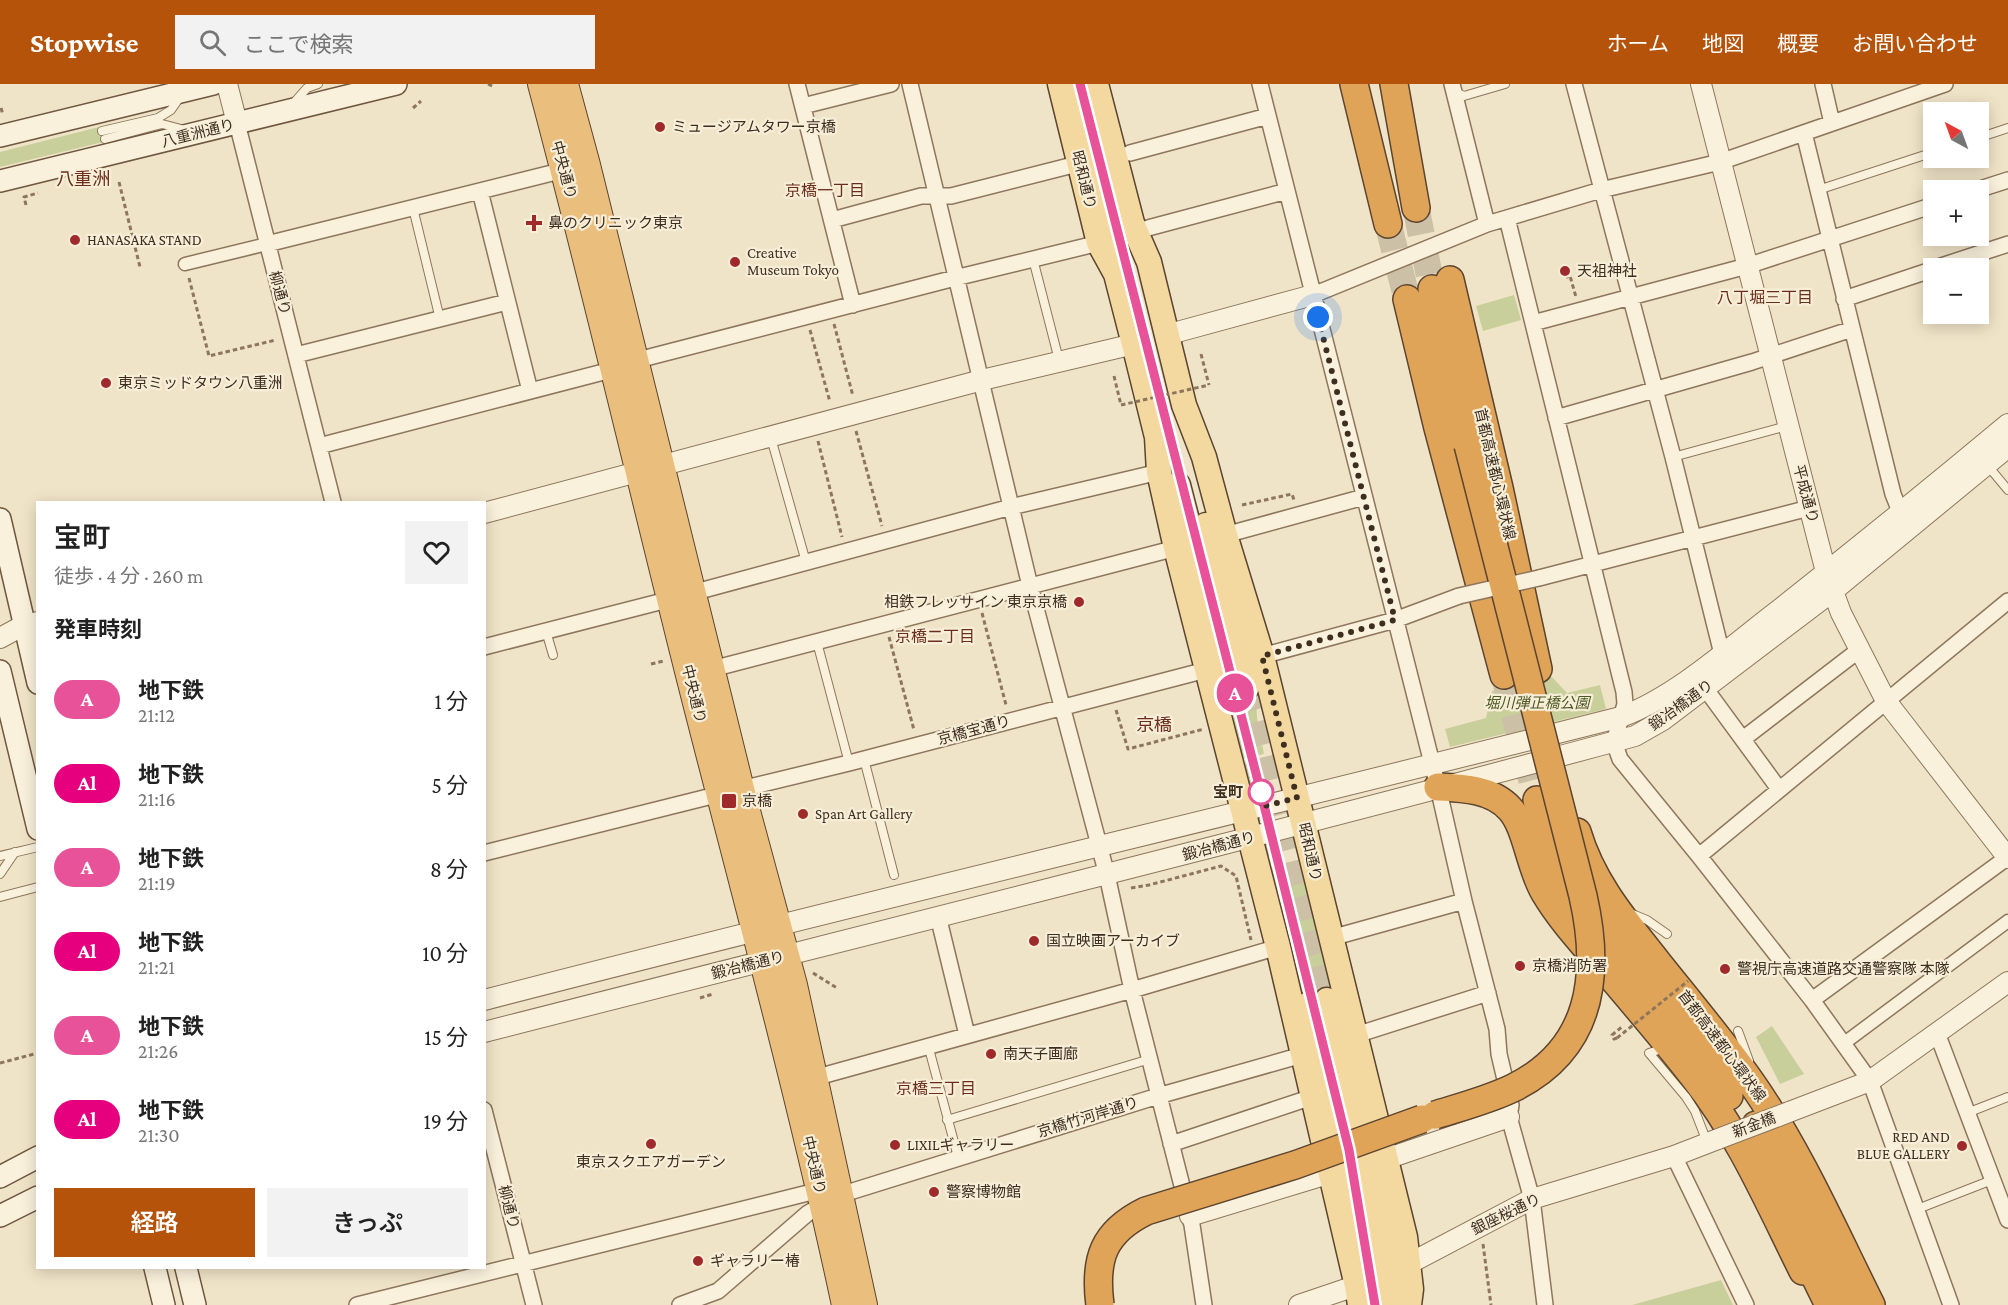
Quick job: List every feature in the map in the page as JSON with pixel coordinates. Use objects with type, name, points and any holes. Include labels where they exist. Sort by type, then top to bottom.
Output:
[{"type":"highway","name":"中央通り","points":[[541,84],[564,170],[625,365]]},
{"type":"highway","name":"中央通り","points":[[565,84],[587,165],[625,365],[775,958],[828,1197],[864,1305]]},
{"type":"highway","points":[[1354,84],[1388,224]]},
{"type":"highway","points":[[1395,84],[1424,206]]},
{"type":"highway","name":"首都高速都心環状線","points":[[1100,1305],[1098,1274],[1101,1255],[1114,1232],[1130,1219],[1146,1211],[1295,1165],[1514,1087],[1549,1063],[1570,1040],[1580,1023],[1591,975],[1591,938],[1583,896],[1468,445],[1441,285],[1501,499],[1538,669]]},
{"type":"highway","points":[[1407,299],[1438,428],[1504,675]]},
{"type":"highway","name":"中央通り","points":[[682,596],[712,669],[731,791]]},
{"type":"highway","points":[[1435,776],[1491,795],[1510,808],[1518,820],[1534,871],[1545,893],[1582,942],[1694,1077],[1724,1119],[1803,1271]]},
{"type":"highway","name":"首都高速都心環状線","points":[[1567,793],[1586,859],[1605,896],[1768,1106],[1871,1305]]},
{"type":"highway","name":"首都高速都心環状線","points":[[1537,800],[1555,854],[1575,891],[1607,936],[1699,1050],[1719,1080],[1750,1136],[1829,1305]]},
{"type":"highway","name":"中央通り","points":[[775,958],[814,1078],[828,1197],[845,1305]]},
{"type":"highway","points":[[1756,1125],[1848,1305]]},
{"type":"highway","name":"首都高速都心環状線","points":[[1769,1180],[1818,1305]]},
{"type":"main road","points":[[0,136],[213,84]]},
{"type":"main road","name":"八重洲通り","points":[[0,181],[396,84]]},
{"type":"main road","name":"昭和通り","points":[[1060,84],[1099,243],[1116,274],[1134,344],[1156,437],[1158,472],[1206,670],[1278,947],[1330,1173],[1379,1281],[1397,1305]]},
{"type":"main road","name":"昭和通り","points":[[1078,84],[1116,232],[1116,274]]},
{"type":"main road","name":"昭和通り","points":[[1096,84],[1132,223],[1149,262],[1184,405],[1204,457],[1262,656],[1405,1237],[1379,1281]]},
{"type":"main road","name":"昭和通り","points":[[1112,84],[1148,228],[1149,262]]},
{"type":"main road","points":[[0,192],[44,181],[70,165]]},
{"type":"main road","name":"昭和通り","points":[[1156,437],[1173,466],[1239,689],[1189,461],[1184,405]]},
{"type":"main road","points":[[0,519],[33,635],[36,664]]},
{"type":"main road","points":[[0,671],[36,821]]},
{"type":"main road","name":"昭和通り","points":[[1318,1002],[1379,1281],[1378,1305]]},
{"type":"main road","points":[[0,1177],[36,1158]]},
{"type":"main road","points":[[0,1216],[36,1198]]},
{"type":"main road","points":[[156,1269],[164,1305]]},
{"type":"main road","points":[[186,1269],[195,1305]]},
{"type":"main road","name":"昭和通り","points":[[1379,1281],[1411,1289],[1409,1305]]},
{"type":"street","name":"柳通り","points":[[228,84],[267,244],[275,298],[296,355],[333,501]]},
{"type":"street","points":[[797,84],[853,305]]},
{"type":"street","points":[[803,106],[891,84]]},
{"type":"street","points":[[910,84],[1030,586],[1107,875],[1132,990],[1190,1216],[1204,1305]]},
{"type":"street","points":[[1260,84],[1497,1029],[1499,1054],[1511,1105],[1509,1117],[1532,1199],[1545,1305]]},
{"type":"street","points":[[1574,84],[1656,390],[1722,654]]},
{"type":"street","name":"平成通り","points":[[1701,84],[1809,508],[1833,591],[1859,650],[1886,701],[2008,858]]},
{"type":"street","points":[[1823,84],[1833,123]]},
{"type":"street","points":[[1166,335],[1313,295],[1487,224],[1601,190],[1720,162],[1945,84]]},
{"type":"street","points":[[1453,88],[1487,224]]},
{"type":"street","points":[[1130,153],[1268,116]]},
{"type":"street","points":[[1804,133],[1893,494],[1901,514]]},
{"type":"street","points":[[832,220],[921,196],[951,196],[1081,163]]},
{"type":"street","points":[[185,264],[564,170]]},
{"type":"street","points":[[1989,186],[2008,180]]},
{"type":"street","points":[[480,191],[530,391]]},
{"type":"street","points":[[1148,228],[1287,191]]},
{"type":"street","points":[[1533,323],[1747,266],[1923,209]]},
{"type":"street","points":[[1507,218],[1624,692],[1625,705],[1614,742],[1620,759],[1699,855],[1812,1000],[1870,1081],[1951,1305]]},
{"type":"street","points":[[319,446],[955,278],[1099,243]]},
{"type":"street","points":[[1967,258],[2008,244]]},
{"type":"street","points":[[1844,299],[1923,273]]},
{"type":"street","points":[[296,355],[507,302]]},
{"type":"street","points":[[1556,418],[1770,357],[1852,329]]},
{"type":"street","points":[[486,512],[982,380],[1134,344]]},
{"type":"street","name":"鍛冶橋通り","points":[[486,1031],[1250,838],[1303,823],[1435,776],[1621,717],[1657,700],[1722,654],[1901,514],[2008,424]]},
{"type":"street","name":"鍛冶橋通り","points":[[486,999],[1297,798],[1435,776],[1614,742],[1647,731],[1833,591],[2008,447]]},
{"type":"street","points":[[486,646],[1011,507],[1158,472]]},
{"type":"street","points":[[1225,535],[1364,497]]},
{"type":"street","points":[[1262,656],[1395,620],[1459,596],[1593,566],[1694,537],[1809,508]]},
{"type":"street","points":[[712,669],[1176,548]]},
{"type":"street","points":[[1699,855],[2008,601]]},
{"type":"street","points":[[0,638],[33,635]]},
{"type":"street","points":[[1743,739],[1859,650]]},
{"type":"street","name":"京橋宝通り","points":[[486,852],[849,763],[1206,670]]},
{"type":"street","points":[[1705,688],[1779,789]]},
{"type":"street","points":[[1812,1000],[2008,858]]},
{"type":"street","points":[[1331,938],[1464,901]]},
{"type":"street","points":[[938,916],[967,1035]]},
{"type":"street","points":[[1843,1044],[2008,921]]},
{"type":"street","points":[[814,1078],[1278,947]]},
{"type":"street","name":"新金橋","points":[[1713,1141],[1870,1081],[1937,1033],[2006,988]]},
{"type":"street","points":[[1356,1035],[1488,993]]},
{"type":"street","points":[[1937,1033],[2008,1220]]},
{"type":"street","name":"京橋竹河岸通り","points":[[828,1197],[1302,1054]]},
{"type":"street","points":[[1171,1144],[1312,1097]]},
{"type":"street","points":[[1386,1159],[1509,1117]]},
{"type":"street","name":"柳通り","points":[[486,1118],[534,1305]]},
{"type":"street","name":"銀座桜通り","points":[[1299,1305],[1379,1281],[1532,1199],[1674,1156],[1713,1141]]},
{"type":"street","points":[[1674,1156],[1746,1305]]},
{"type":"street","points":[[1190,1216],[1330,1173]]},
{"type":"street","points":[[357,1305],[775,1202],[828,1197]]},
{"type":"street","points":[[680,1305],[718,1291],[783,1233],[828,1197]]},
{"type":"street","points":[[775,1202],[784,1205],[789,1210],[789,1218],[783,1233]]},
{"type":"lane","points":[[287,111],[299,94],[318,84]]},
{"type":"lane","points":[[1453,88],[1464,96],[1505,84]]},
{"type":"lane","points":[[185,91],[171,110],[158,118],[104,135],[162,124],[195,134]]},
{"type":"lane","points":[[1989,134],[2008,128]]},
{"type":"lane","points":[[1818,190],[1923,156]]},
{"type":"lane","points":[[413,208],[440,319]]},
{"type":"lane","points":[[1033,259],[1060,361]]},
{"type":"lane","points":[[1673,457],[1788,426]]},
{"type":"lane","points":[[771,436],[806,562]]},
{"type":"lane","points":[[1987,465],[2008,490]]},
{"type":"lane","points":[[546,631],[553,655]]},
{"type":"lane","points":[[817,642],[849,763]]},
{"type":"lane","points":[[864,759],[894,875]]},
{"type":"lane","points":[[1,855],[36,847]]},
{"type":"lane","points":[[0,874],[15,852]]},
{"type":"lane","points":[[0,897],[36,888]]},
{"type":"lane","points":[[1605,896],[1626,911],[1667,934]]},
{"type":"lane","points":[[1738,1031],[1749,1062],[1751,1082]]},
{"type":"lane","points":[[928,1045],[958,1157]]},
{"type":"lane","points":[[1670,1047],[1649,1053],[1691,1104],[1713,1141]]},
{"type":"lane","points":[[947,1120],[1150,1059]]},
{"type":"lane","points":[[1967,1113],[2008,1097]]},
{"type":"lane","points":[[1916,1210],[1992,1180]]},
{"type":"path","points":[[488,84],[494,87]]},
{"type":"path","points":[[413,108],[421,100]]},
{"type":"path","points":[[1,108],[3,115],[11,112]]},
{"type":"path","points":[[119,182],[140,267]]},
{"type":"path","points":[[26,205],[24,197],[38,194]]},
{"type":"path","points":[[185,264],[209,356],[277,339]]},
{"type":"path","points":[[1566,274],[1567,277],[1570,276],[1580,310]]},
{"type":"path","points":[[830,311],[848,416]]},
{"type":"path","points":[[807,317],[848,416],[886,541]]},
{"type":"path","points":[[1114,376],[1121,405],[1209,385],[1201,354]]},
{"type":"path","points":[[814,425],[846,552]]},
{"type":"path","points":[[1242,505],[1292,494],[1294,502]]},
{"type":"path","points":[[978,600],[1010,721]]},
{"type":"path","points":[[885,624],[918,745]]},
{"type":"path","points":[[651,664],[669,659]]},
{"type":"path","points":[[1112,694],[1128,749],[1220,724]]},
{"type":"path","points":[[1124,889],[1149,885],[1221,866],[1236,876],[1252,943]]},
{"type":"path","points":[[808,970],[837,988]]},
{"type":"path","points":[[1623,1026],[1613,1033],[1612,1037],[1615,1039],[1688,981]]},
{"type":"path","points":[[0,1063],[36,1054]]},
{"type":"path","points":[[1481,1226],[1491,1305]]},
{"type":"green space","points":[[99,127],[103,142],[0,167],[0,152]]},
{"type":"green space","points":[[1514,295],[1521,320],[1483,331],[1476,306]]},
{"type":"green space","name":"堀川弾正橋公園","points":[[1552,677],[1567,693],[1600,685],[1606,709],[1450,747],[1445,729],[1486,718],[1492,691]]},
{"type":"green space","points":[[1256,687],[1257,718],[1264,754],[1240,759],[1225,696]]},
{"type":"green space","points":[[1302,870],[1335,995],[1299,1003],[1301,963],[1278,876]]},
{"type":"green space","points":[[1772,1026],[1804,1074],[1780,1084],[1756,1037]]},
{"type":"green space","points":[[1721,1280],[1733,1305],[1632,1305]]},
{"type":"tunnel","points":[[1416,208],[1432,289]]},
{"type":"tunnel","points":[[1388,224],[1407,299]]},
{"type":"tunnel","points":[[1504,675],[1537,800]]},
{"type":"tunnel","points":[[1247,687],[1327,1000]]},
{"type":"tunnel","points":[[1231,692],[1309,1004]]},
{"type":"metro line","name":"A","points":[[1080,84],[1261,793],[1349,1150],[1375,1305]]},
{"type":"place","name":"ミュージアムタワー京橋","points":[[660,127]]},
{"type":"place","name":"鼻のクリニック東京","points":[[534,223]]},
{"type":"place","name":"HANASAKA STAND","points":[[75,240]]},
{"type":"place","name":"Creative Museum Tokyo","points":[[735,262]]},
{"type":"place","name":"天祖神社","points":[[1565,271]]},
{"type":"place","name":"東京ミッドタウン八重洲","points":[[106,383]]},
{"type":"place","name":"相鉄フレッサイン 東京京橋","points":[[1079,602]]},
{"type":"place","name":"宝町","points":[[1261,792]]},
{"type":"place","name":"京橋","points":[[729,801]]},
{"type":"place","name":"Span Art Gallery","points":[[803,814]]},
{"type":"place","name":"国立映画アーカイブ","points":[[1034,941]]},
{"type":"place","name":"京橋消防署","points":[[1520,966]]},
{"type":"place","name":"警視庁高速道路交通警察隊 本隊","points":[[1725,969]]},
{"type":"place","name":"南天子画廊","points":[[991,1054]]},
{"type":"place","name":"東京スクエアガーデン","points":[[651,1144]]},
{"type":"place","name":"LIXILギャラリー","points":[[895,1145]]},
{"type":"place","name":"RED AND BLUE GALLERY","points":[[1962,1146]]},
{"type":"place","name":"警察博物館","points":[[934,1192]]},
{"type":"place","name":"ギャラリー椿","points":[[698,1261]]},
{"type":"district","name":"八重洲","points":[[83,179]]},
{"type":"district","name":"京橋一丁目","points":[[825,190]]},
{"type":"district","name":"八丁堀三丁目","points":[[1765,297]]},
{"type":"district","name":"京橋二丁目","points":[[935,636]]},
{"type":"district","name":"京橋","points":[[1154,725]]},
{"type":"district","name":"京橋三丁目","points":[[936,1088]]},
{"type":"route","points":[[1261,792],[1260,807],[1297,798],[1262,656],[1395,620],[1318,317]]}]
